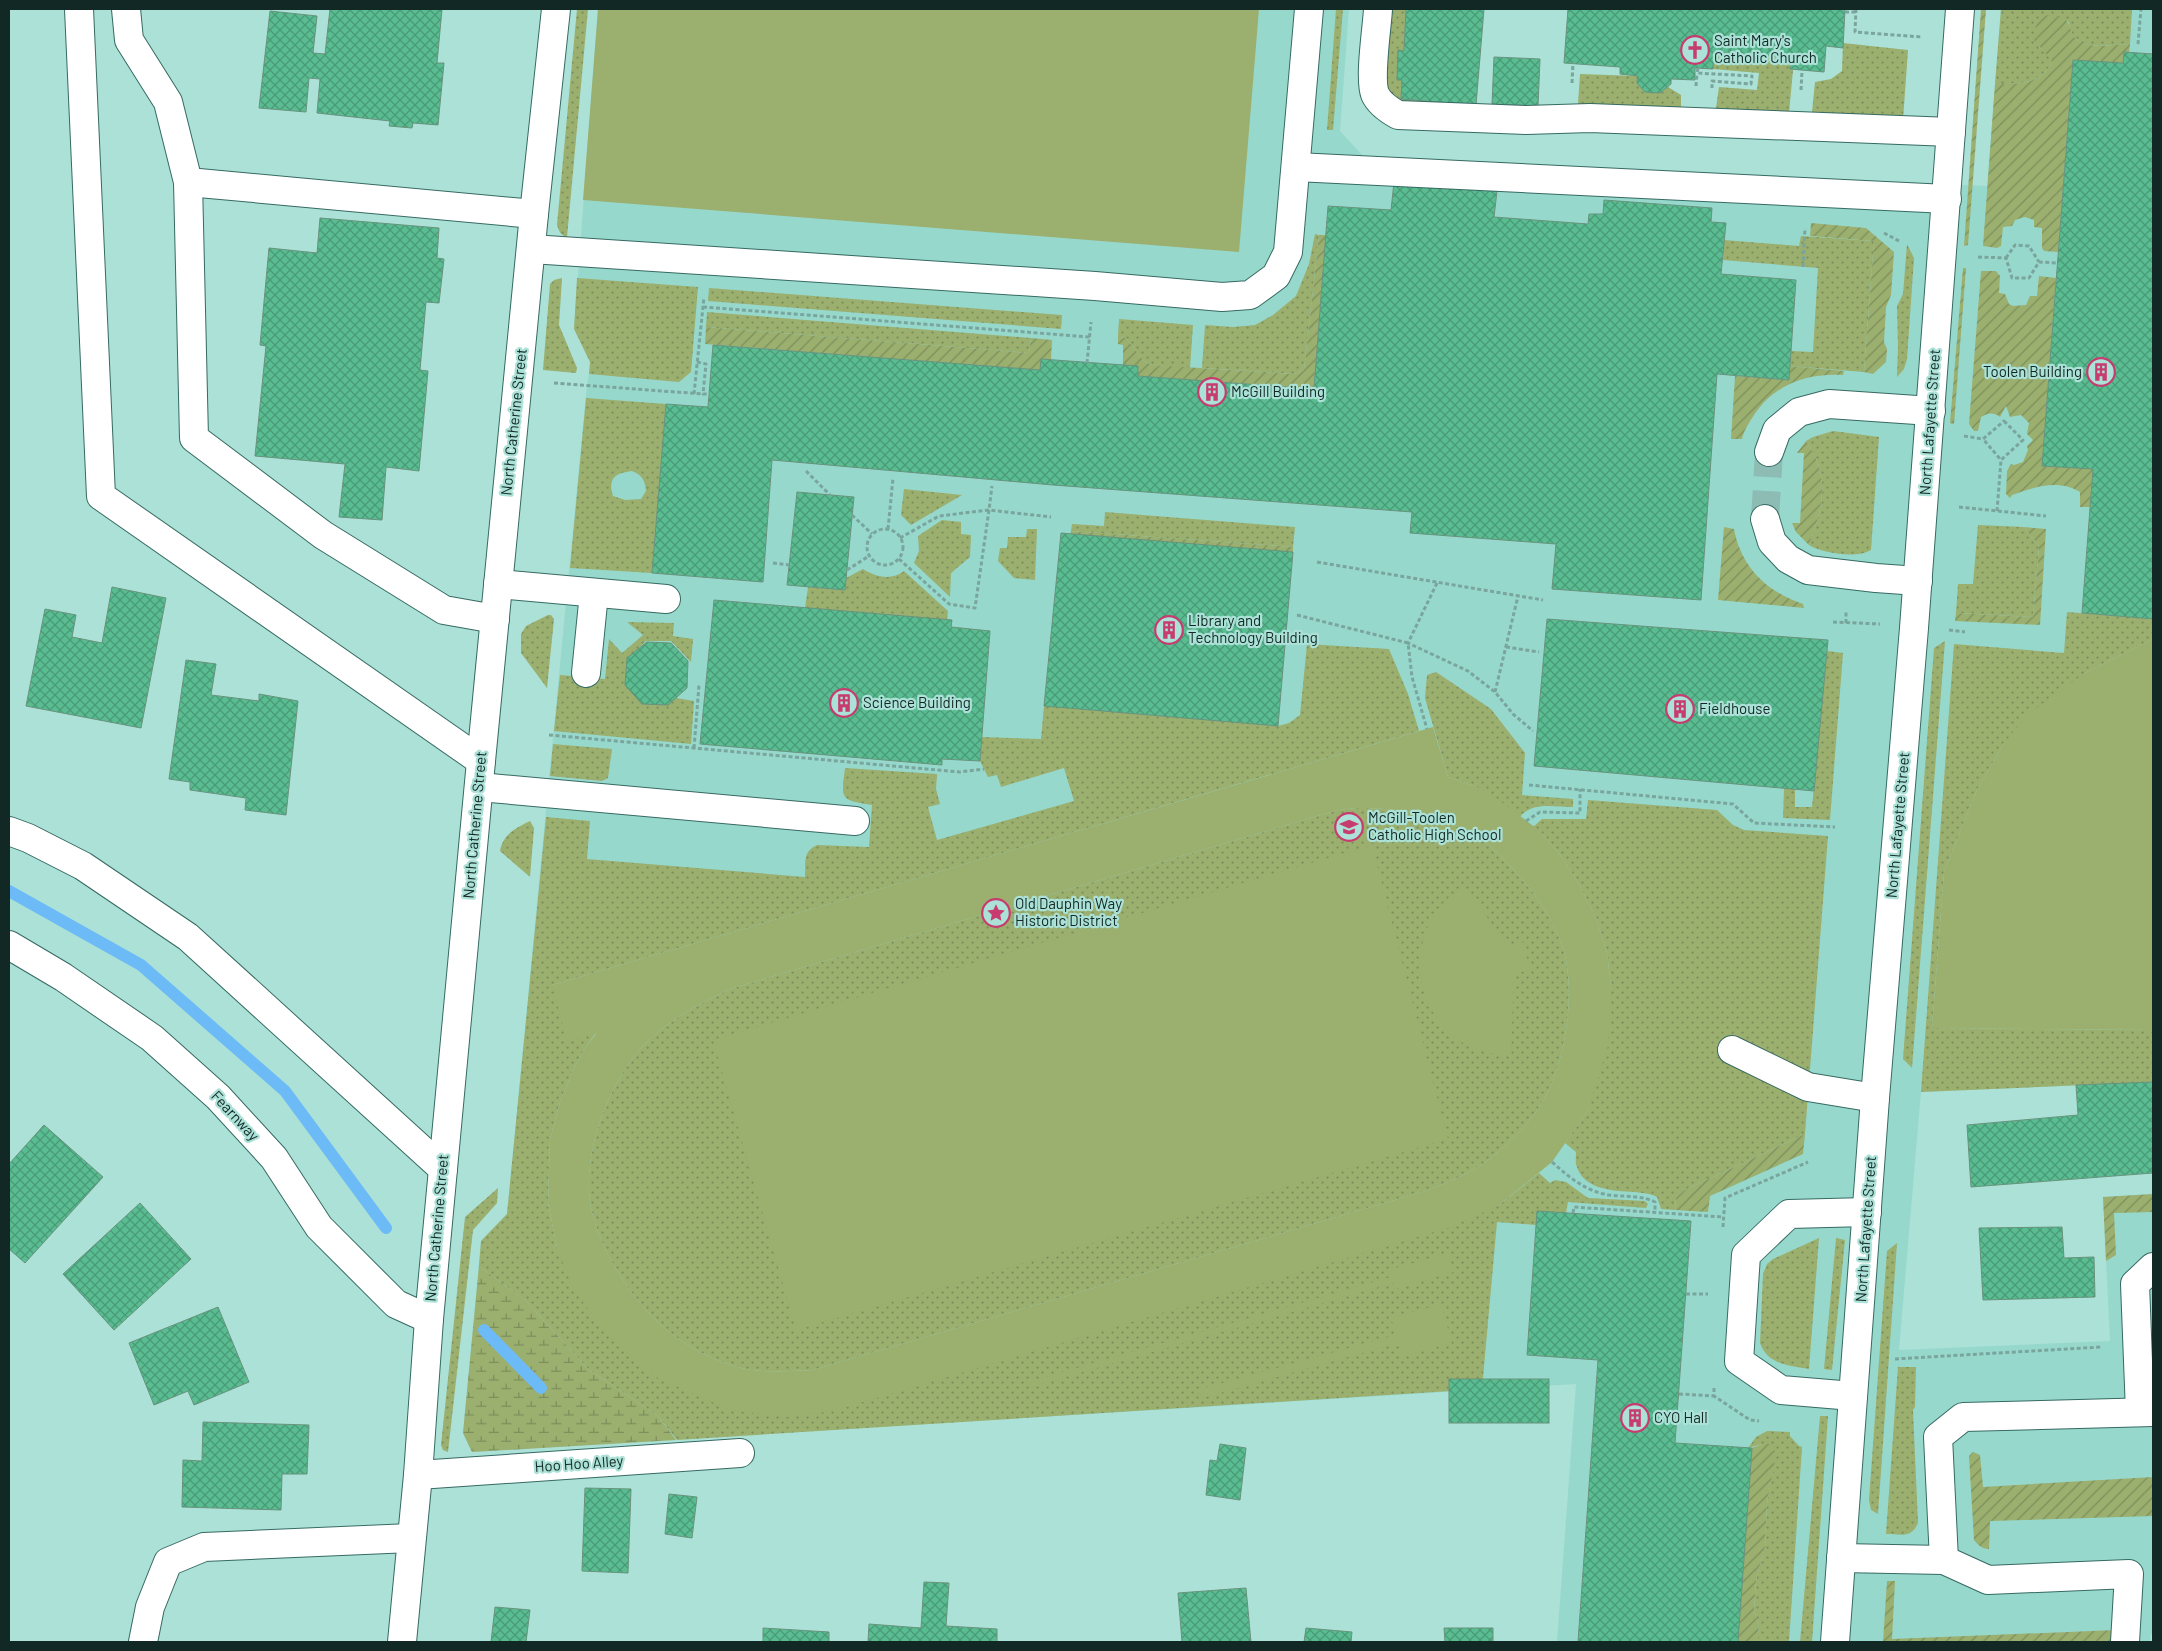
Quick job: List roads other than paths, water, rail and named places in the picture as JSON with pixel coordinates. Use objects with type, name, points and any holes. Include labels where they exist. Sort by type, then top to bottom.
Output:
[{"type":"street","points":[[79,9],[101,496],[480,774],[855,821]]},
{"type":"street","points":[[126,9],[129,40],[168,102],[188,182],[194,438],[323,536],[444,610],[496,619]]},
{"type":"street","name":"North Catherine Street","points":[[402,1642],[418,1475],[429,1319],[480,774],[534,214],[556,9]]},
{"type":"street","points":[[532,249],[1222,297],[1250,295],[1276,276],[1288,252],[1310,9]]},
{"type":"street","points":[[1378,9],[1374,76],[1375,94],[1385,107],[1398,114],[1526,120],[1590,118],[1951,132]]},
{"type":"street","name":"North Lafayette Street","points":[[1836,1642],[1875,1098],[1918,581],[1960,9]]},
{"type":"street","points":[[1296,167],[1947,199]]},
{"type":"street","points":[[188,182],[534,214]]},
{"type":"street","points":[[1768,452],[1777,430],[1799,412],[1829,404],[1931,411]]},
{"type":"street","points":[[1765,519],[1772,542],[1788,559],[1808,570],[1918,581]]},
{"type":"street","points":[[498,584],[666,599]]},
{"type":"street","points":[[586,673],[594,594]]},
{"type":"street","points":[[9,831],[28,838],[83,866],[188,937],[443,1169]]},
{"type":"street","name":"Fearnway","points":[[9,944],[63,977],[152,1038],[218,1097],[274,1158],[319,1227],[396,1304],[429,1319]]},
{"type":"street","points":[[1732,1050],[1808,1088],[1875,1098]]},
{"type":"street","points":[[1854,1396],[1781,1390],[1739,1361],[1746,1255],[1789,1214],[1867,1212]]},
{"type":"street","points":[[1944,1560],[1938,1438],[1962,1417],[2147,1412],[2138,1345],[2135,1284],[2153,1267]]},
{"type":"street","name":"Hoo Hoo Alley","points":[[418,1475],[740,1453]]},
{"type":"street","points":[[143,1642],[150,1607],[168,1562],[204,1547],[411,1538]]},
{"type":"street","points":[[1841,1558],[1944,1560],[1988,1580],[2129,1574],[2125,1642]]},
{"type":"waterway","points":[[9,891],[141,965],[285,1091],[386,1228]]},
{"type":"waterway","points":[[484,1330],[541,1388]]},
{"type":"tunnel","points":[[1765,519],[1769,452]]},
{"type":"place","name":"Saint Mary's Catholic Church","points":[[1695,50]]},
{"type":"place","name":"Toolen Building","points":[[2101,372]]},
{"type":"place","name":"McGill Building","points":[[1212,392]]},
{"type":"place","name":"Library and Technology Building","points":[[1169,630]]},
{"type":"place","name":"Science Building","points":[[844,703]]},
{"type":"place","name":"Fieldhouse","points":[[1680,709]]},
{"type":"place","name":"McGill-Toolen Catholic High School","points":[[1349,827]]},
{"type":"place","name":"Old Dauphin Way Historic District","points":[[996,913]]},
{"type":"place","name":"CYO Hall","points":[[1635,1418]]}]
